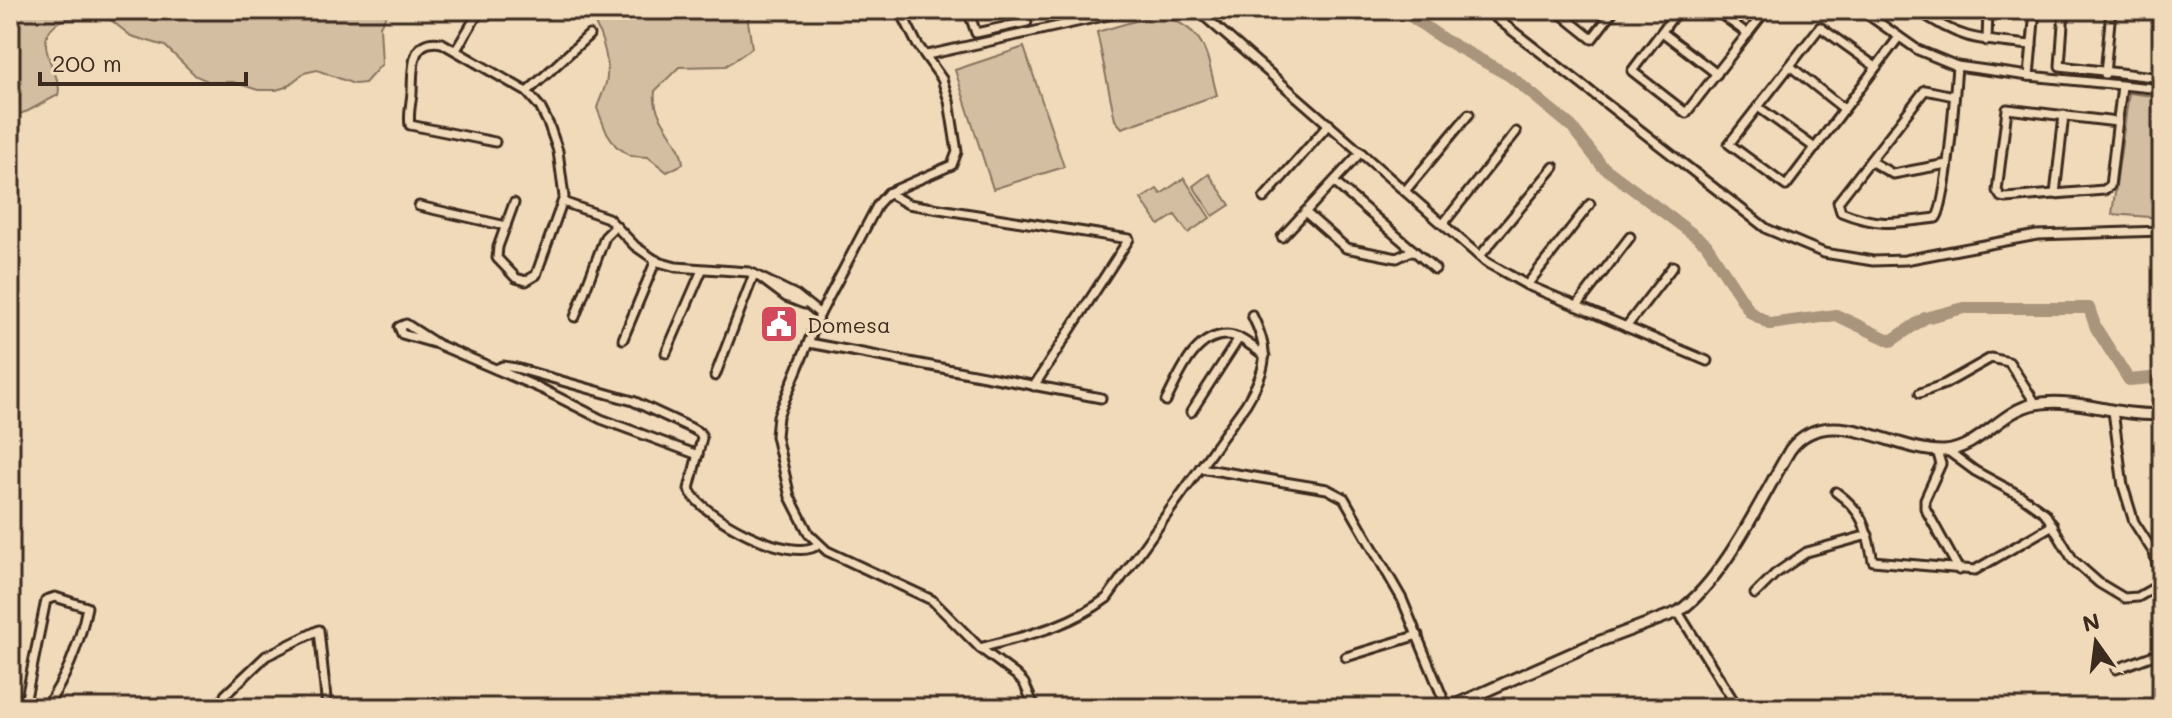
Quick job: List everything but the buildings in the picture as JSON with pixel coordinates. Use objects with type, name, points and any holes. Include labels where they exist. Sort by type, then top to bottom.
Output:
[{"type":"main road","points":[[1447,708],[1590,645],[1678,612],[1700,595],[1715,577],[1790,450],[1806,433],[1823,428],[1843,429],[1948,451],[1973,439],[2017,409],[2036,404],[2061,403],[2162,414]]},
{"type":"street","points":[[456,50],[480,10]]},
{"type":"street","points":[[900,10],[917,44],[942,79],[949,101],[957,152],[952,165],[888,193],[878,204],[820,314],[778,416],[776,436],[790,497],[809,534],[827,551],[932,600],[980,648],[1024,683],[1035,708]]},
{"type":"street","points":[[968,10],[976,33],[1027,22]]},
{"type":"street","points":[[1024,10],[1030,33]]},
{"type":"street","points":[[1084,10],[1087,20]]},
{"type":"street","points":[[927,55],[1131,10]]},
{"type":"street","points":[[1201,10],[1204,16],[1480,256],[1527,285],[1707,361]]},
{"type":"street","points":[[1486,10],[1767,229],[1824,253],[1873,261],[1905,260],[2037,235],[2162,231]]},
{"type":"street","points":[[1556,10],[1592,39],[1614,10]]},
{"type":"street","points":[[1678,10],[1632,71],[1686,113],[1766,10]]},
{"type":"street","points":[[1715,10],[1748,34]]},
{"type":"street","points":[[1861,10],[1918,50],[1957,66],[2162,89]]},
{"type":"street","points":[[1918,10],[1953,33],[1987,41],[2032,45]]},
{"type":"street","points":[[1987,41],[1988,10]]},
{"type":"street","points":[[2029,76],[2035,10]]},
{"type":"street","points":[[2064,10],[2060,66],[2162,78]]},
{"type":"street","points":[[2104,84],[2111,10]]},
{"type":"street","points":[[1876,67],[1820,27],[1729,144],[1786,186],[1899,37]]},
{"type":"street","points":[[1662,32],[1717,74]]},
{"type":"street","points":[[527,92],[589,35]]},
{"type":"street","points":[[495,142],[415,128],[409,123],[413,62],[417,52],[434,42],[456,50],[527,92],[544,113],[555,141],[564,193],[536,275],[528,281],[516,278],[498,260],[497,252],[514,203]]},
{"type":"street","points":[[1790,66],[1844,109]]},
{"type":"street","points":[[1954,96],[1925,90],[1838,206],[1841,212],[1872,223],[1888,224],[1936,218],[1942,211],[1947,164],[1954,96],[1957,66]]},
{"type":"street","points":[[2117,122],[2007,109],[1997,191],[2006,198],[2104,190],[2110,186],[2122,86]]},
{"type":"street","points":[[1758,107],[1815,148]]},
{"type":"street","points":[[1405,191],[1469,114]]},
{"type":"street","points":[[2055,194],[2064,115]]},
{"type":"street","points":[[1264,198],[1329,124]]},
{"type":"street","points":[[1443,224],[1516,132]]},
{"type":"street","points":[[1282,237],[1361,152]]},
{"type":"street","points":[[1870,161],[1893,174],[1947,164]]},
{"type":"street","points":[[1480,256],[1554,167]]},
{"type":"street","points":[[1334,182],[1435,269]]},
{"type":"street","points":[[888,193],[908,204],[1129,239],[1034,386]]},
{"type":"street","points":[[563,202],[605,216],[641,251],[656,260],[676,267],[758,276],[796,295],[820,314]]},
{"type":"street","points":[[1527,285],[1590,204]]},
{"type":"street","points":[[419,206],[506,226]]},
{"type":"street","points":[[1305,212],[1346,248],[1397,258],[1413,250]]},
{"type":"street","points":[[575,317],[605,237],[616,226]]},
{"type":"street","points":[[1577,306],[1630,237]]},
{"type":"street","points":[[623,339],[656,260]]},
{"type":"street","points":[[1626,327],[1673,266]]},
{"type":"street","points":[[666,353],[702,270]]},
{"type":"street","points":[[715,376],[758,276]]},
{"type":"street","points":[[980,648],[1066,624],[1088,613],[1107,598],[1261,379],[1265,356],[1261,332],[1252,315]]},
{"type":"street","points":[[437,344],[406,324],[399,327],[402,334],[437,344],[542,389],[601,419],[698,455]]},
{"type":"street","points":[[1166,401],[1190,356],[1199,345],[1211,339],[1228,334],[1265,356]]},
{"type":"street","points":[[1191,412],[1239,338]]},
{"type":"street","points":[[809,343],[1101,398]]},
{"type":"street","points":[[1920,393],[1945,384],[1991,358],[2009,362],[2036,404]]},
{"type":"street","points":[[496,369],[506,366],[543,374],[652,408],[700,433],[702,438],[690,493],[747,536],[795,550],[809,551],[819,544]]},
{"type":"street","points":[[1948,451],[2045,513],[2073,560],[2099,583],[2124,598],[2138,597],[2162,584],[2154,553],[2134,522],[2123,486],[2113,411]]},
{"type":"street","points":[[1937,451],[1941,464],[1925,499],[1925,508],[1959,570]]},
{"type":"street","points":[[1200,468],[1327,489],[1344,498],[1402,599],[1447,708]]},
{"type":"street","points":[[1836,492],[1853,504],[1864,521],[1873,561],[1975,570],[2053,525]]},
{"type":"street","points":[[1755,594],[1775,574],[1807,552],[1868,535]]},
{"type":"street","points":[[24,708],[46,600],[55,597],[87,607],[83,628],[64,675],[45,708]]},
{"type":"street","points":[[1678,612],[1738,708]]},
{"type":"street","points":[[225,708],[225,695],[266,656],[319,630],[327,708]]},
{"type":"street","points":[[1346,657],[1418,635]]},
{"type":"street","points":[[2116,669],[2162,652]]},
{"type":"shaded area","points":[[10,10],[389,10],[380,26],[382,64],[365,83],[354,84],[317,70],[304,73],[286,87],[276,90],[258,90],[233,82],[210,82],[196,76],[165,46],[131,36],[107,17],[89,14],[60,21],[50,29],[46,39],[59,87],[58,95],[10,117]]},
{"type":"shaded area","points":[[586,10],[751,10],[748,21],[752,48],[726,66],[679,67],[655,91],[657,110],[677,145],[683,164],[667,172],[648,157],[631,156],[616,146],[606,131],[597,108],[606,81],[607,60],[599,33]]},
{"type":"shaded area","points":[[1159,14],[1196,35],[1206,54],[1217,95],[1122,128],[1115,120],[1097,32]]},
{"type":"shaded area","points":[[1024,47],[1064,167],[993,189],[955,70]]},
{"type":"shaded area","points":[[2129,93],[2162,97],[2162,218],[2112,214]]},
{"type":"shaded area","points":[[1209,174],[1230,205],[1213,216],[1193,186]]},
{"type":"shaded area","points":[[1184,178],[1210,218],[1188,233],[1175,215],[1159,225],[1141,199],[1157,189],[1161,194]]},
{"type":"waterway","points":[[1402,10],[1443,39],[1510,76],[1571,126],[1602,166],[1706,244],[1750,312],[1770,324],[1836,315],[1891,341],[1925,318],[1964,308],[2089,308],[2096,328],[2129,380],[2162,377]]},
{"type":"place","name":"Domesa","points":[[779,324]]}]
